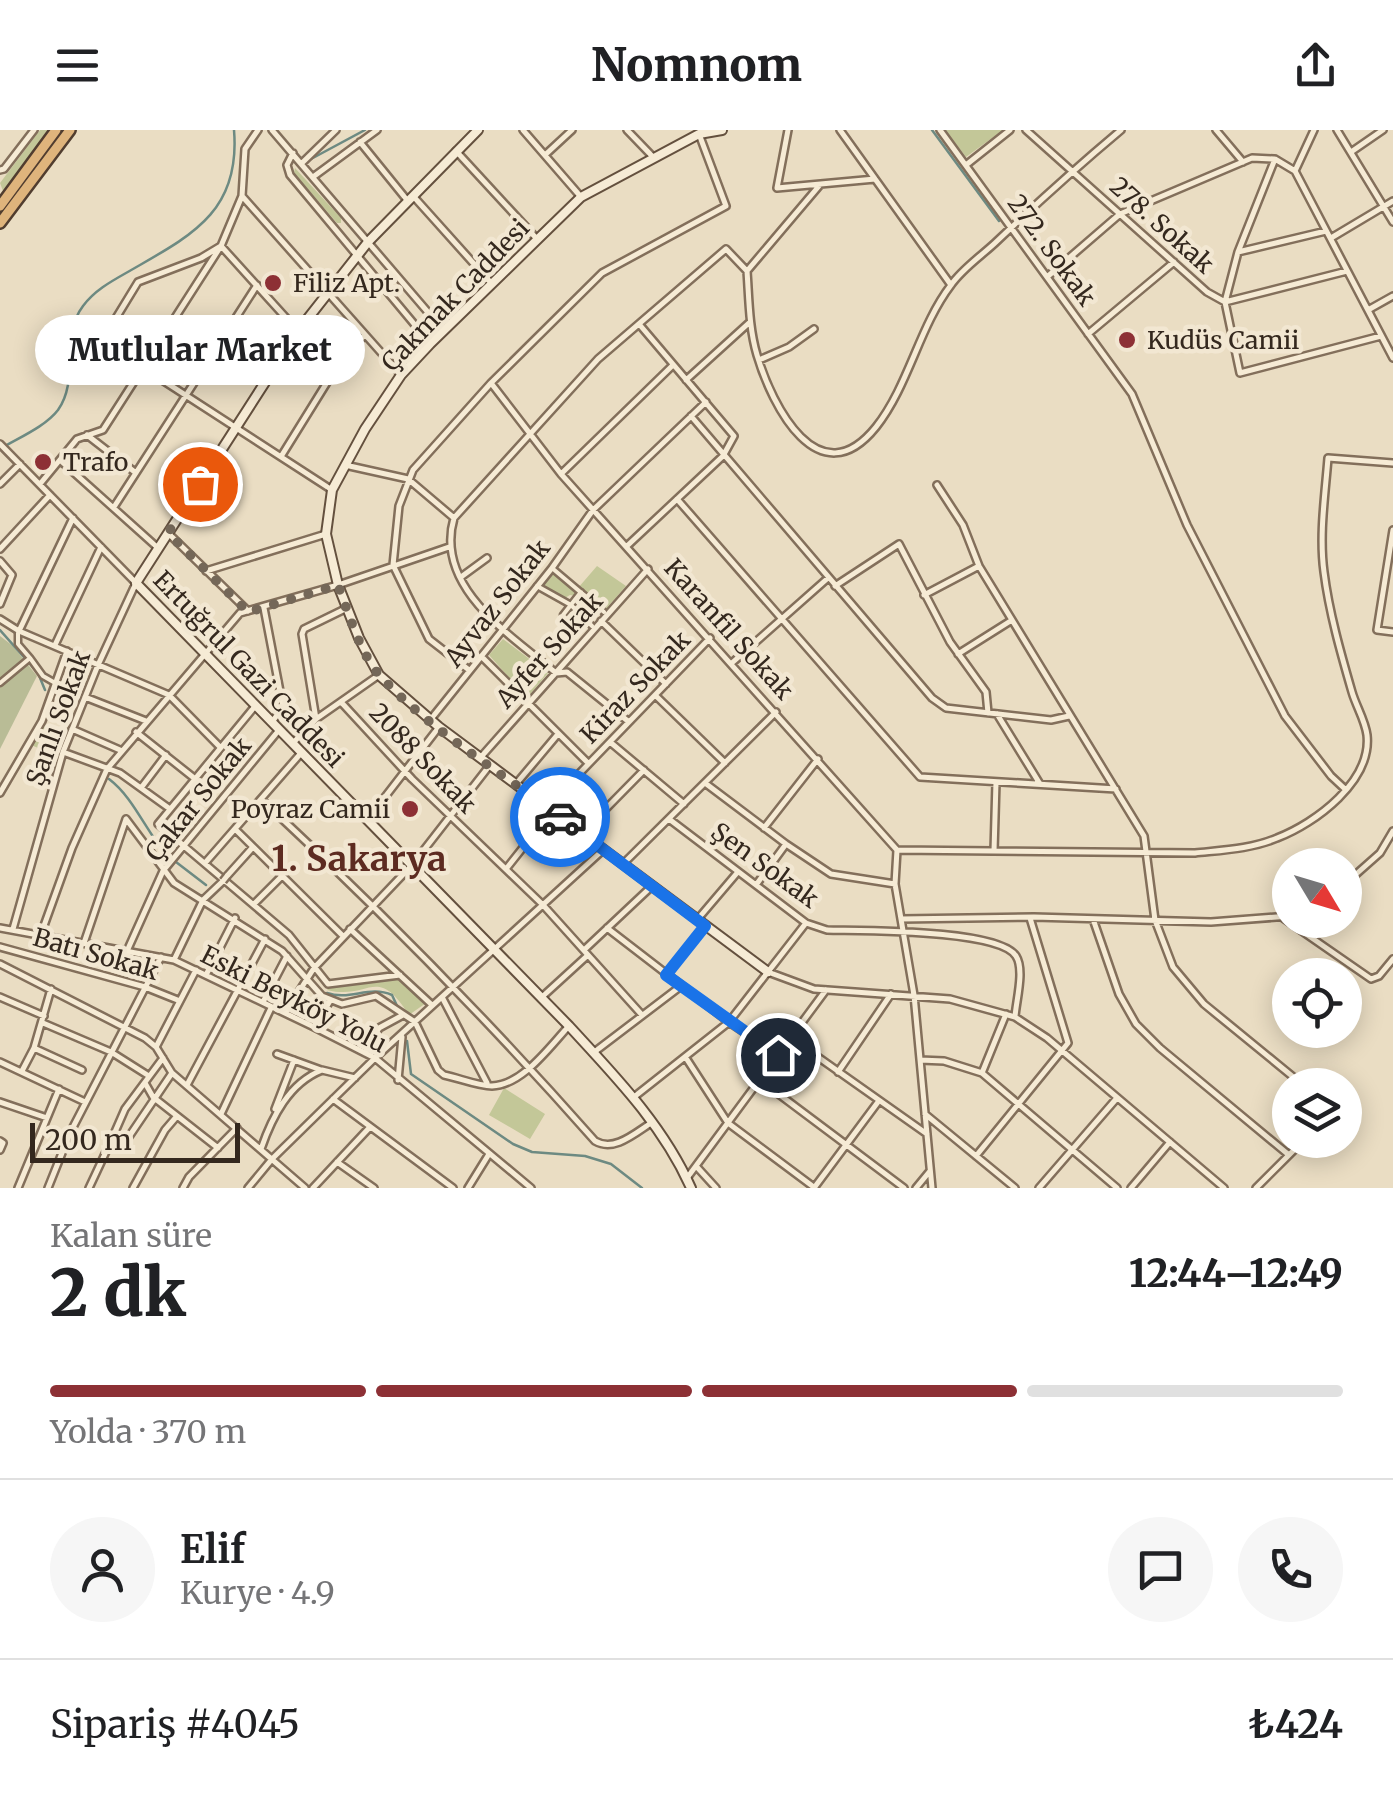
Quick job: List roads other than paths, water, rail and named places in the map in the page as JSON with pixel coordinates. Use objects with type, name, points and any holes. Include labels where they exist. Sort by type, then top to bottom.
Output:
[{"type":"highway","points":[[0,206],[56,130]]},
{"type":"highway","points":[[0,223],[70,130]]},
{"type":"main road","points":[[136,583],[298,331],[368,242],[478,130]]},
{"type":"main road","name":"Çakmak Caddesi","points":[[722,130],[699,134],[582,196],[430,344],[401,374],[345,465],[332,490],[326,534],[338,585],[379,675],[480,758],[768,972]]},
{"type":"main road","name":"Ertuğrul Gazi Caddesi","points":[[136,583],[594,1052],[634,1097],[692,1188]]},
{"type":"street","points":[[1,170],[34,130]]},
{"type":"street","points":[[40,484],[85,434],[102,430],[221,246],[242,196],[243,155],[258,130]]},
{"type":"street","points":[[272,130],[444,331]]},
{"type":"street","points":[[302,163],[336,130]]},
{"type":"street","points":[[313,177],[378,130]]},
{"type":"street","points":[[522,130],[582,196]]},
{"type":"street","points":[[545,156],[572,130]]},
{"type":"street","points":[[627,130],[653,156]]},
{"type":"street","points":[[788,130],[777,188],[875,179]]},
{"type":"street","points":[[840,130],[951,285]]},
{"type":"street","name":"272. Sokak","points":[[940,130],[1132,394],[1187,525],[1285,716],[1346,790]]},
{"type":"street","points":[[966,165],[1010,130]]},
{"type":"street","name":"278. Sokak","points":[[1026,130],[1224,302],[1347,270]]},
{"type":"street","points":[[820,186],[748,271],[750,322],[759,360],[783,418],[815,450],[834,453],[864,441],[893,402],[951,285],[1121,130]]},
{"type":"street","points":[[1216,130],[1244,162]]},
{"type":"street","points":[[1295,172],[1314,130]]},
{"type":"street","points":[[1338,130],[1393,222]]},
{"type":"street","points":[[1351,152],[1383,130]]},
{"type":"street","points":[[469,670],[429,638],[393,564],[399,506],[408,479],[491,383],[602,273],[726,206],[699,134]]},
{"type":"street","points":[[360,142],[492,284]]},
{"type":"street","points":[[456,152],[537,239]]},
{"type":"street","points":[[293,154],[287,165],[290,175],[430,344]]},
{"type":"street","points":[[1047,277],[1120,214],[1244,162],[1256,158],[1275,160],[1295,172],[1393,358]]},
{"type":"street","points":[[1275,160],[1238,252],[1224,302],[1240,373],[1381,336]]},
{"type":"street","points":[[242,196],[401,374]]},
{"type":"street","points":[[1238,252],[1328,235],[1393,201]]},
{"type":"street","points":[[221,246],[298,331]]},
{"type":"street","points":[[221,246],[201,258],[138,282],[102,341],[332,490]]},
{"type":"street","points":[[629,722],[566,672],[556,673],[469,596],[449,547],[454,518],[598,359],[726,249],[748,271]]},
{"type":"street","points":[[1088,334],[1174,262]]},
{"type":"street","points":[[114,507],[257,286]]},
{"type":"street","points":[[1368,310],[1393,296]]},
{"type":"street","points":[[686,380],[750,322]]},
{"type":"street","points":[[627,546],[723,456],[734,436],[639,324]]},
{"type":"street","points":[[759,360],[814,329]]},
{"type":"street","points":[[281,456],[344,355],[364,335]]},
{"type":"street","points":[[561,474],[672,366]]},
{"type":"street","name":"Karanfil Sokak","points":[[491,383],[592,510],[732,662],[896,850]]},
{"type":"street","name":"Ayvaz Sokak","points":[[430,719],[552,568],[592,510],[706,402]]},
{"type":"street","points":[[691,416],[932,698],[946,708],[1052,720],[1070,716]]},
{"type":"street","points":[[85,434],[136,472]]},
{"type":"street","name":"Ertuğrul Gazi Caddesi","points":[[0,444],[136,583]]},
{"type":"street","points":[[932,1188],[914,995],[895,884],[896,850],[1195,853],[1244,848],[1280,838],[1312,818],[1346,790],[1361,770],[1368,749],[1324,573],[1322,530],[1328,458],[1393,464]]},
{"type":"street","points":[[60,461],[158,548]]},
{"type":"street","points":[[0,484],[20,464]]},
{"type":"street","points":[[345,465],[408,479],[454,518]]},
{"type":"street","points":[[938,486],[963,525],[979,566],[1144,836],[1155,920],[1173,967],[1185,985],[1283,1068]]},
{"type":"street","points":[[0,549],[50,495]]},
{"type":"street","points":[[677,499],[920,777],[1116,789]]},
{"type":"street","points":[[56,684],[42,676],[28,660],[18,644],[19,630],[73,518]]},
{"type":"street","points":[[1393,530],[1377,630],[1393,632]]},
{"type":"street","points":[[168,533],[248,612]]},
{"type":"street","points":[[206,571],[326,534]]},
{"type":"street","points":[[835,586],[898,544],[958,654],[986,692],[988,713]]},
{"type":"street","points":[[55,646],[101,546]]},
{"type":"street","points":[[41,934],[72,848],[107,769],[240,614],[449,547]]},
{"type":"street","points":[[462,577],[486,558]]},
{"type":"street","points":[[0,562],[12,575],[0,604]]},
{"type":"street","points":[[924,595],[979,566]]},
{"type":"street","points":[[552,568],[604,612]]},
{"type":"street","name":"Ayfer Sokak","points":[[480,758],[648,569]]},
{"type":"street","points":[[732,662],[828,578]]},
{"type":"street","name":"Şanlı Sokak","points":[[13,929],[72,729],[136,583]]},
{"type":"street","points":[[538,586],[571,605],[592,626]]},
{"type":"street","points":[[563,615],[581,592]]},
{"type":"street","points":[[264,608],[283,707],[276,726]]},
{"type":"street","points":[[316,719],[302,634],[304,629],[347,608]]},
{"type":"street","points":[[0,619],[169,695],[220,747]]},
{"type":"street","points":[[958,654],[1012,620]]},
{"type":"street","points":[[602,621],[666,684]]},
{"type":"street","name":"Kiraz Sokak","points":[[506,869],[589,763],[710,638]]},
{"type":"street","points":[[0,794],[42,721],[67,651]]},
{"type":"street","points":[[481,656],[589,763]]},
{"type":"street","points":[[1,680],[28,660]]},
{"type":"street","points":[[292,743],[316,719],[379,675]]},
{"type":"street","points":[[655,695],[725,763]]},
{"type":"street","points":[[85,697],[146,721]]},
{"type":"street","name":"2088 Sokak","points":[[341,702],[542,905],[642,1015]]},
{"type":"street","points":[[256,706],[158,824],[289,935],[328,984],[400,976]]},
{"type":"street","points":[[623,864],[776,712]]},
{"type":"street","points":[[997,714],[1040,784]]},
{"type":"street","name":"Çakar Sokak","points":[[127,951],[163,871],[276,726]]},
{"type":"street","points":[[368,819],[439,726]]},
{"type":"street","points":[[72,729],[121,750]]},
{"type":"street","points":[[136,732],[194,778]]},
{"type":"street","points":[[516,784],[558,734]]},
{"type":"street","points":[[610,742],[684,804]]},
{"type":"street","points":[[64,752],[120,772],[170,809]]},
{"type":"street","points":[[205,862],[302,752]]},
{"type":"street","points":[[141,788],[166,755]]},
{"type":"street","points":[[764,828],[818,759]]},
{"type":"street","points":[[285,1014],[314,968],[413,864],[490,764]]},
{"type":"street","points":[[582,833],[644,770]]},
{"type":"street","points":[[994,851],[996,782]]},
{"type":"street","points":[[705,783],[831,874],[895,884]]},
{"type":"street","points":[[260,799],[374,904],[600,1145],[621,1142],[652,1122]]},
{"type":"street","name":"Şen Sokak","points":[[669,819],[806,923],[827,930],[967,936],[999,944],[1012,952],[1018,963],[1014,1017]]},
{"type":"street","points":[[84,943],[126,820],[174,883],[235,918],[288,956],[330,1001],[342,1004],[376,996],[415,1022],[444,1075],[488,1085],[508,1082],[529,1067],[569,1026]]},
{"type":"street","points":[[234,829],[344,936]]},
{"type":"street","points":[[1362,869],[1380,853],[1393,831]]},
{"type":"street","points":[[756,885],[786,844]]},
{"type":"street","points":[[174,960],[204,900],[253,847]]},
{"type":"street","points":[[248,1188],[272,1159],[375,1058],[604,849]]},
{"type":"street","points":[[666,975],[738,872]]},
{"type":"street","points":[[254,904],[282,876]]},
{"type":"street","points":[[542,998],[652,886]]},
{"type":"street","points":[[206,975],[235,918]]},
{"type":"street","points":[[976,1156],[1068,1043],[1030,918]]},
{"type":"street","points":[[901,920],[1272,918]]},
{"type":"street","points":[[1093,919],[1119,994],[1136,1024],[1272,1141]]},
{"type":"street","points":[[634,1097],[729,1022],[806,923]]},
{"type":"street","name":"Eski Beyköy Yolu","points":[[0,928],[174,960],[314,1026],[375,1058],[531,1188]]},
{"type":"street","points":[[607,928],[778,1055]]},
{"type":"street","points":[[350,929],[432,1006]]},
{"type":"street","points":[[1312,938],[1370,979],[1379,976],[1393,959]]},
{"type":"street","points":[[187,1085],[264,939]]},
{"type":"street","name":"Batı Sokak","points":[[0,948],[145,987],[180,1001]]},
{"type":"street","points":[[263,1003],[288,956]]},
{"type":"street","points":[[48,1188],[85,1102],[160,957]]},
{"type":"street","points":[[0,964],[156,1047],[172,1073],[305,1188]]},
{"type":"street","points":[[156,1047],[196,970]]},
{"type":"street","points":[[768,972],[814,990],[914,995],[983,1006],[1014,1017],[1063,1052],[1224,1188]]},
{"type":"street","points":[[594,1052],[681,986]]},
{"type":"street","points":[[22,1072],[34,1048],[51,989]]},
{"type":"street","points":[[687,1178],[826,990]]},
{"type":"street","points":[[838,1072],[891,994]]},
{"type":"street","points":[[0,997],[111,1052],[149,1076]]},
{"type":"street","points":[[442,997],[488,1085]]},
{"type":"street","points":[[314,1026],[330,1001]]},
{"type":"street","points":[[221,1114],[272,1007]]},
{"type":"street","points":[[982,1074],[1006,1014]]},
{"type":"street","points":[[366,1054],[379,1028],[403,1016]]},
{"type":"street","points":[[398,1080],[402,1034]]},
{"type":"street","points":[[791,1038],[927,1134]]},
{"type":"street","points":[[34,1048],[82,1070]]},
{"type":"street","points":[[278,1054],[355,1078]]},
{"type":"street","points":[[90,1188],[125,1109],[163,1058]]},
{"type":"street","points":[[686,1058],[728,1123],[814,1188],[878,1101]]},
{"type":"street","points":[[261,1149],[294,1060]]},
{"type":"street","points":[[920,1060],[944,1060],[982,1074],[1117,1188]]},
{"type":"street","points":[[0,1062],[85,1102]]},
{"type":"street","points":[[274,1113],[307,1078],[322,1070]]},
{"type":"street","points":[[110,1142],[122,1147],[172,1073]]},
{"type":"street","points":[[760,1080],[904,1188]]},
{"type":"street","points":[[145,1083],[153,1097],[218,1148]]},
{"type":"street","points":[[18,1188],[59,1089]]},
{"type":"street","points":[[1039,1188],[1117,1098]]},
{"type":"street","points":[[333,1099],[453,1188]]},
{"type":"street","points":[[0,1102],[47,1118]]},
{"type":"street","points":[[925,1114],[1015,1188]]},
{"type":"street","points":[[133,1188],[177,1116]]},
{"type":"street","points":[[313,1188],[370,1127]]},
{"type":"street","points":[[183,1188],[237,1128]]},
{"type":"street","points":[[0,1141],[0,1150]]},
{"type":"street","points":[[1132,1188],[1170,1142]]},
{"type":"street","points":[[468,1188],[489,1154]]},
{"type":"street","points":[[1256,1188],[1286,1158]]},
{"type":"street","points":[[337,1162],[374,1188]]},
{"type":"street","points":[[696,1166],[716,1188]]},
{"type":"street","points":[[916,1188],[930,1172]]},
{"type":"street","points":[[1209,1188],[1215,1181]]},
{"type":"waterway","points":[[0,449],[39,427],[58,410],[68,385],[72,331],[87,301],[108,283],[189,234],[219,203],[229,183],[234,159],[234,130]]},
{"type":"waterway","points":[[311,159],[365,130]]},
{"type":"waterway","points":[[932,130],[999,221]]},
{"type":"waterway","points":[[0,630],[38,673],[45,690]]},
{"type":"waterway","points":[[109,779],[126,795],[166,854]]},
{"type":"waterway","points":[[176,862],[206,885]]},
{"type":"waterway","points":[[327,993],[384,992],[392,995],[398,1008]]},
{"type":"waterway","points":[[407,1041],[411,1074],[513,1144],[532,1152],[585,1156],[611,1164],[642,1188]]},
{"type":"place","name":"Filiz Apt.","points":[[273,283]]},
{"type":"place","name":"Kudüs Camii","points":[[1127,340]]},
{"type":"place","name":"Trafo","points":[[43,462]]},
{"type":"place","name":"Mutlular Market","points":[[200,484]]},
{"type":"place","name":"Poyraz Camii","points":[[410,809]]},
{"type":"district","name":"1. Sakarya","points":[[359,859]]}]
